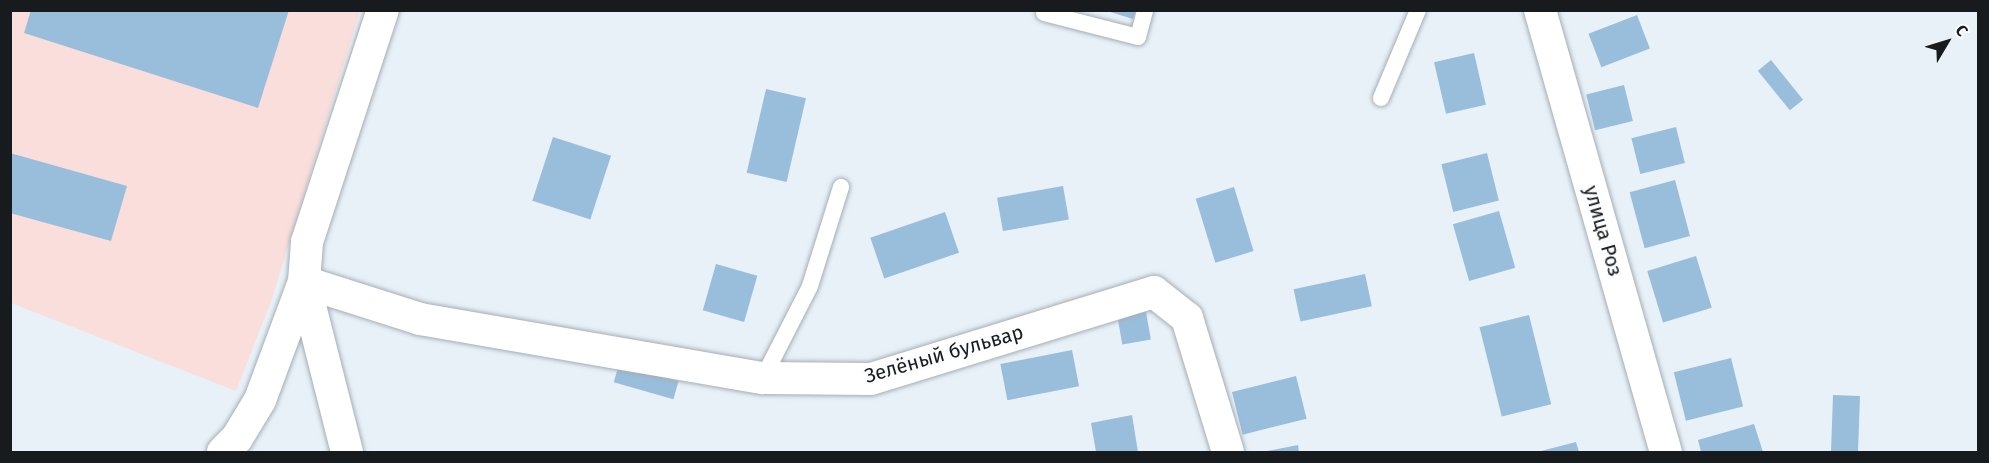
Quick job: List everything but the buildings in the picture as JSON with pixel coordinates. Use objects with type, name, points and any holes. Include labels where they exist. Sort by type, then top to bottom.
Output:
[{"type":"street","points":[[223,453],[237,438],[260,400],[304,282],[307,242],[383,10]]},
{"type":"street","name":"улица Роз","points":[[1540,10],[1666,453]]},
{"type":"street","points":[[304,282],[347,453]]},
{"type":"street","name":"Зелёный бульвар","points":[[304,282],[420,319],[763,378],[871,379],[1154,292],[1187,318],[1228,453]]},
{"type":"lane","points":[[1044,14],[1138,37],[1144,10]]},
{"type":"lane","points":[[1381,98],[1418,10]]},
{"type":"lane","points":[[763,378],[810,286],[841,187]]},
{"type":"shaded area","points":[[10,11],[360,11],[271,302],[236,391],[11,303]]}]
